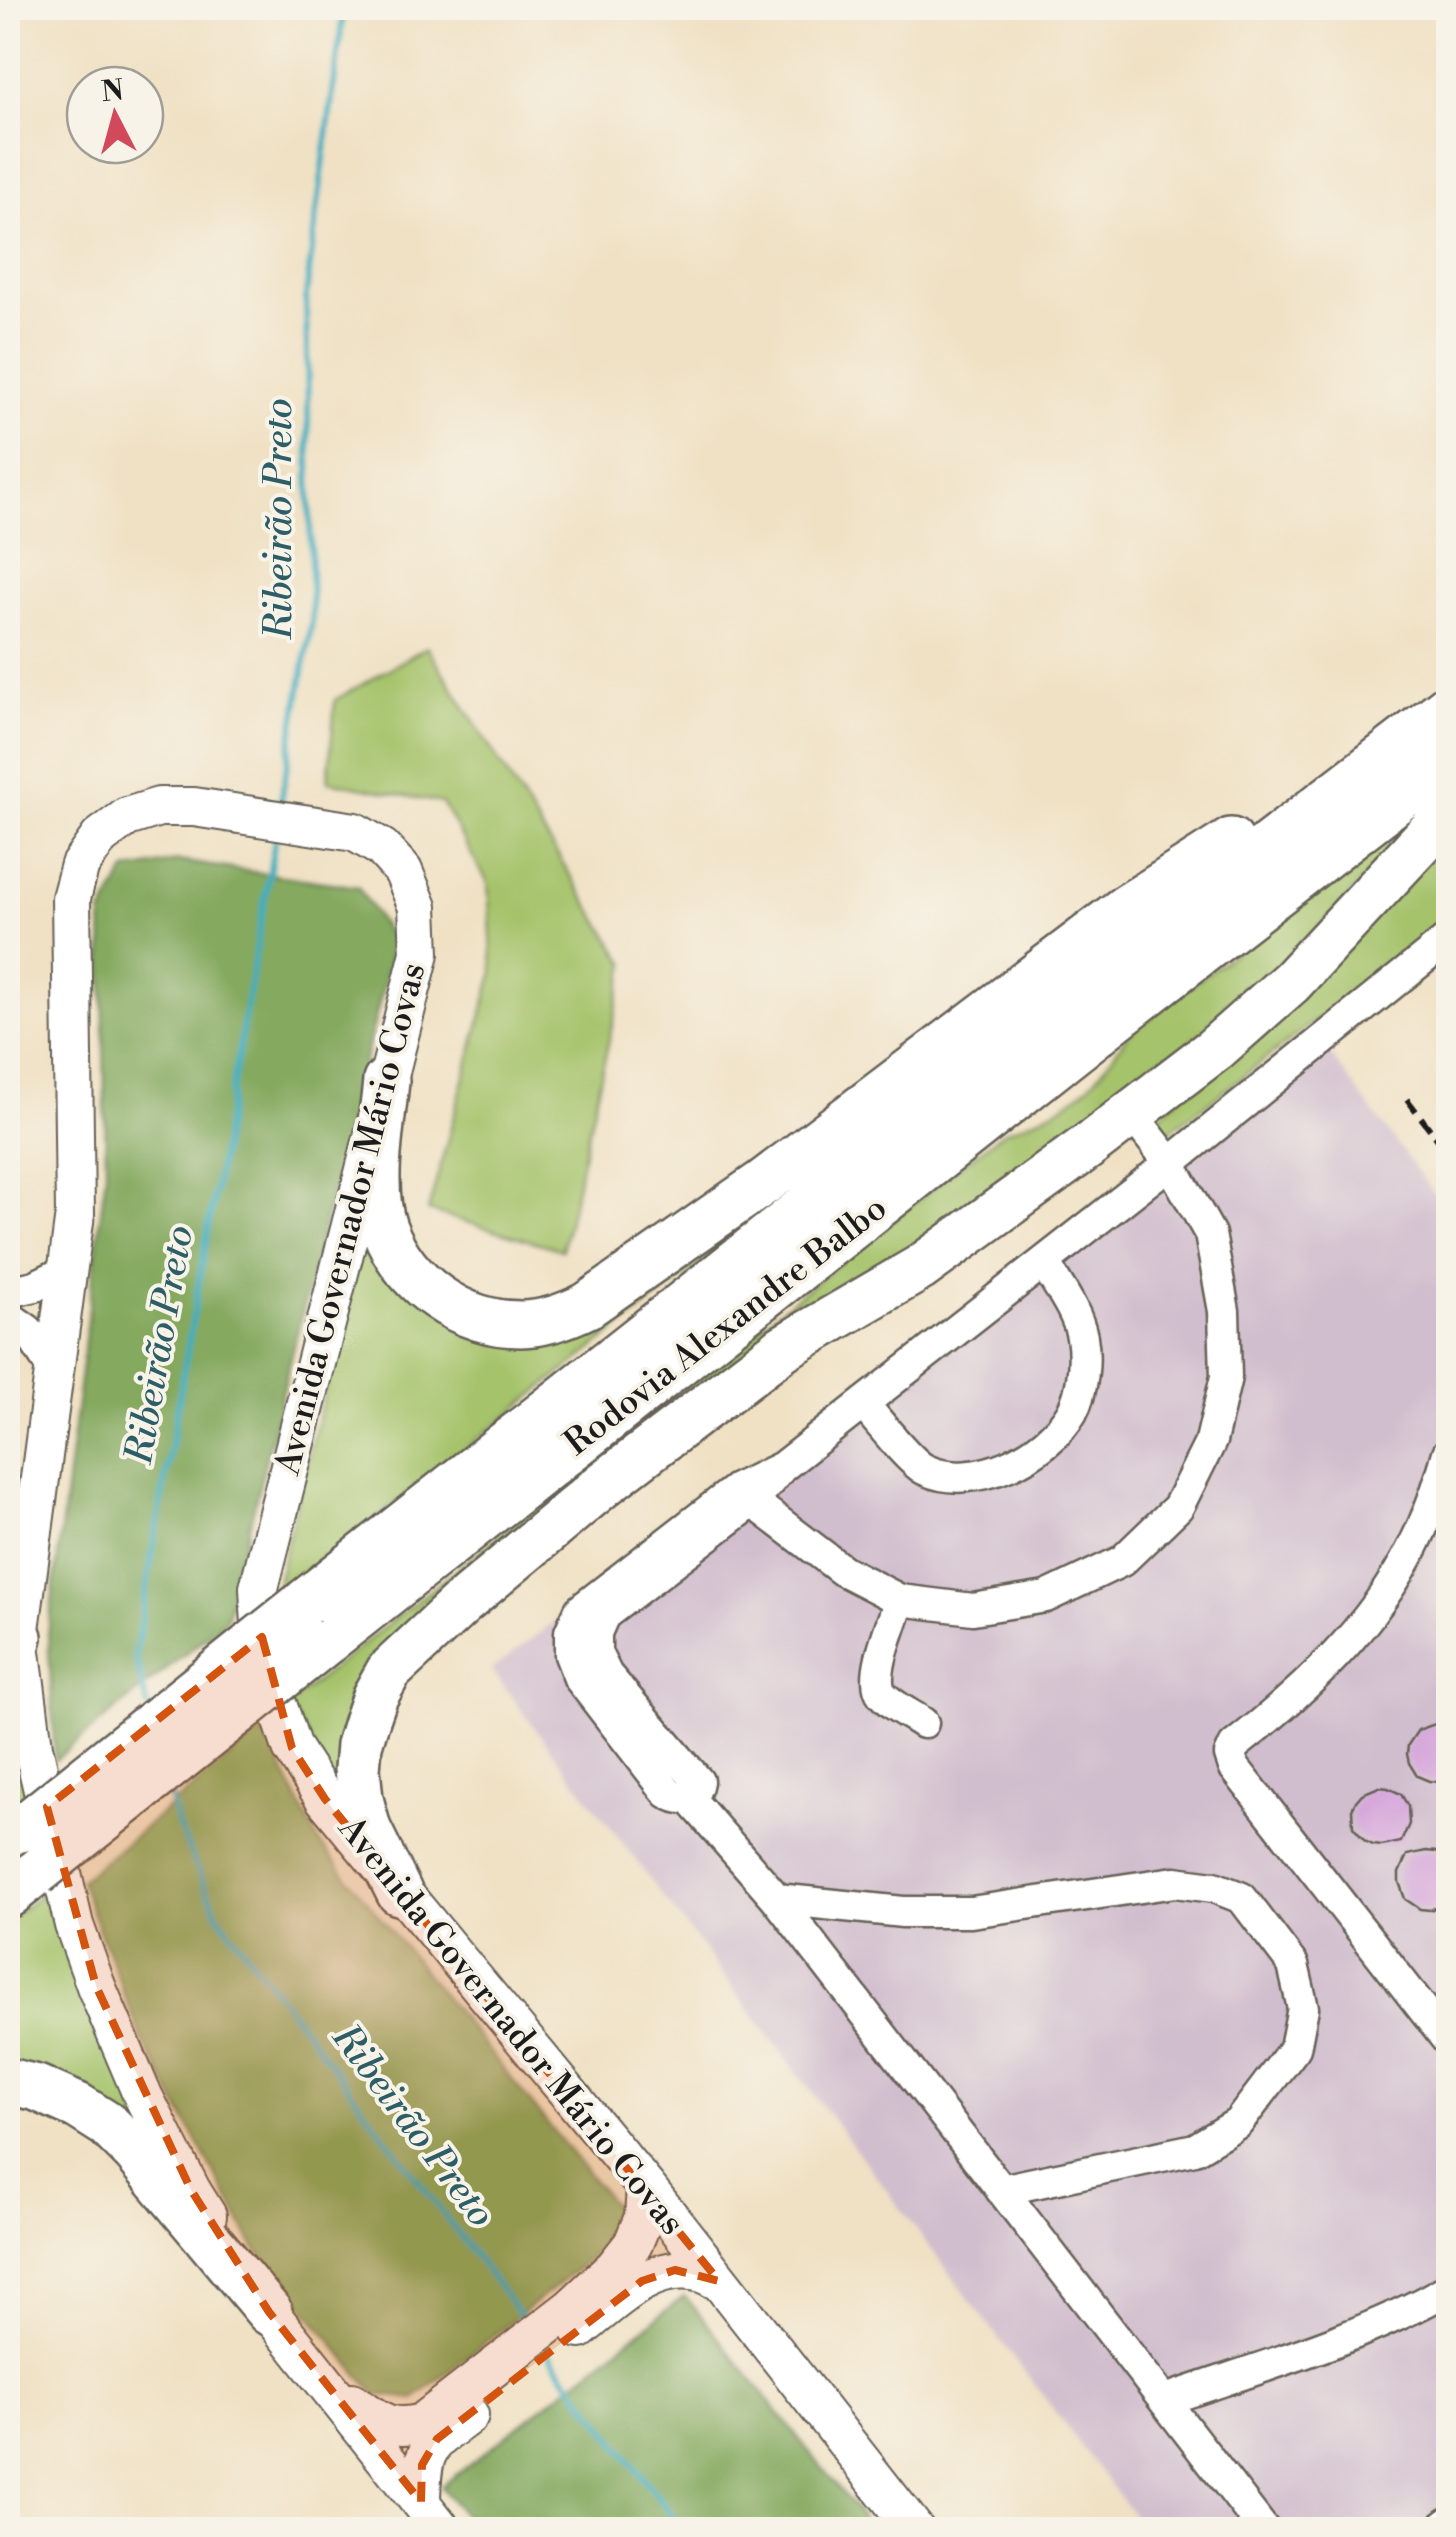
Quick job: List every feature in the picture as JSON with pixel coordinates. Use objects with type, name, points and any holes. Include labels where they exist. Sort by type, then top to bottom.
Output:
[{"type":"highway","points":[[386,1081],[377,1182],[384,1226],[404,1266],[437,1298],[478,1318],[523,1324],[568,1315],[588,1306],[764,1182],[1127,907],[1448,705]]},
{"type":"highway","name":"Rodovia Alexandre Balbo","points":[[14,1834],[1058,1008],[1448,705]]},
{"type":"highway","name":"Rodovia Alexandre Balbo","points":[[22,1884],[1448,761]]},
{"type":"highway","points":[[399,1892],[368,1829],[357,1769],[371,1709],[389,1671],[462,1603],[604,1484],[783,1348],[920,1268],[1215,1049],[1278,994],[1448,812]]},
{"type":"highway","points":[[8,2081],[37,2088],[78,2106],[108,2125],[269,2312]]},
{"type":"main road","name":"Avenida Governador Mário Covas","points":[[431,2516],[269,2312],[191,2190],[142,2092],[74,1925],[13,1655],[75,1214],[71,898],[80,865],[100,837],[127,817],[160,806],[194,807],[355,832],[382,848],[403,871],[418,907],[420,952],[259,1588],[263,1662],[292,1748],[325,1799],[399,1892],[646,2187],[915,2530]]},
{"type":"main road","points":[[580,2315],[633,2244],[644,2217],[646,2187]]},
{"type":"main road","points":[[431,2516],[422,2465],[430,2447],[502,2377],[580,2315],[642,2281],[675,2270],[698,2272],[719,2280]]},
{"type":"main road","points":[[329,2387],[391,2426],[404,2428],[422,2424],[502,2377]]},
{"type":"street","points":[[1264,2530],[777,1900],[689,1798],[677,1799],[668,1793],[579,1678],[570,1655],[570,1632],[580,1610],[744,1495],[863,1404],[1448,939]]},
{"type":"street","points":[[744,1495],[842,1570],[900,1600],[973,1609],[1046,1597],[1122,1561],[1178,1507],[1211,1441],[1226,1377],[1224,1311],[1210,1234],[1170,1163],[1131,1114]]},
{"type":"street","points":[[863,1404],[922,1468],[938,1474],[989,1474],[1040,1446],[1059,1430],[1072,1411],[1080,1388],[1082,1362],[1082,1338],[1076,1315],[1044,1262]]},
{"type":"street","points":[[8,1292],[35,1286],[68,1270]]},
{"type":"street","points":[[8,1316],[28,1330],[54,1370]]},
{"type":"street","points":[[1448,1453],[1412,1548],[1368,1618],[1314,1678],[1234,1746],[1230,1755],[1234,1767],[1448,2041]]},
{"type":"street","points":[[900,1600],[878,1671],[878,1686],[883,1695],[923,1723]]},
{"type":"street","points":[[777,1900],[903,1912],[971,1912],[1175,1882],[1214,1887],[1242,1898],[1293,1965],[1302,2008],[1295,2048],[1238,2123],[1194,2149],[1002,2190]]},
{"type":"street","points":[[1165,2400],[1414,2309],[1448,2289]]},
{"type":"street","points":[[1439,2530],[1448,2523]]},
{"type":"highlighted area","points":[[262,1637],[292,1748],[325,1799],[719,2281],[675,2270],[642,2281],[437,2439],[422,2465],[421,2502],[269,2312],[191,2190],[96,1986],[47,1807]]},
{"type":"shaded area","points":[[1317,1037],[1448,1212],[1448,2529],[1144,2529],[491,1670]]},
{"type":"green space","points":[[427,647],[626,964],[562,1250],[428,1211],[493,974],[488,883],[442,803],[328,781],[335,700]]},
{"type":"green space","points":[[1440,794],[1280,974],[395,1646],[344,1804],[288,1704],[1003,1132],[1076,1097],[1101,1072],[1127,1035]]},
{"type":"green space","points":[[1448,829],[1448,919],[1159,1139],[1154,1121]]},
{"type":"green space","points":[[178,861],[358,887],[394,943],[226,1620],[55,1760],[48,1634],[106,1172],[102,914],[126,871]]},
{"type":"green space","points":[[1158,905],[279,1595],[278,1578],[365,1231],[508,1340]]},
{"type":"green space","points":[[8,1712],[27,1795],[8,1810]]},
{"type":"green space","points":[[263,1730],[319,1842],[615,2207],[615,2239],[414,2399],[375,2394],[255,2248],[142,2040],[80,1881]]},
{"type":"green space","points":[[49,1888],[162,2166],[8,2069],[8,1920]]},
{"type":"green space","points":[[685,2296],[871,2529],[475,2529],[441,2487]]},
{"type":"building","points":[[1435,1724],[1448,1725],[1448,1780],[1438,1782],[1417,1776],[1407,1754],[1418,1730]]},
{"type":"building","points":[[1379,1787],[1401,1794],[1408,1806],[1409,1824],[1401,1842],[1373,1845],[1353,1827],[1352,1809],[1356,1801]]},
{"type":"building","points":[[1426,1851],[1448,1860],[1448,1902],[1430,1910],[1420,1909],[1405,1899],[1399,1882],[1407,1855]]},
{"type":"waterway","name":"Ribeirão Preto","points":[[280,806],[312,621],[306,295],[344,8]]},
{"type":"waterway","name":"Ribeirão Preto","points":[[148,1707],[135,1655],[276,833]]},
{"type":"waterway","name":"Ribeirão Preto","points":[[168,1787],[177,1823],[218,1915],[528,2326]]},
{"type":"waterway","name":"Ribeirão Preto","points":[[541,2344],[683,2530]]},
{"type":"railway","points":[[1407,1099],[1448,1153]]}]
